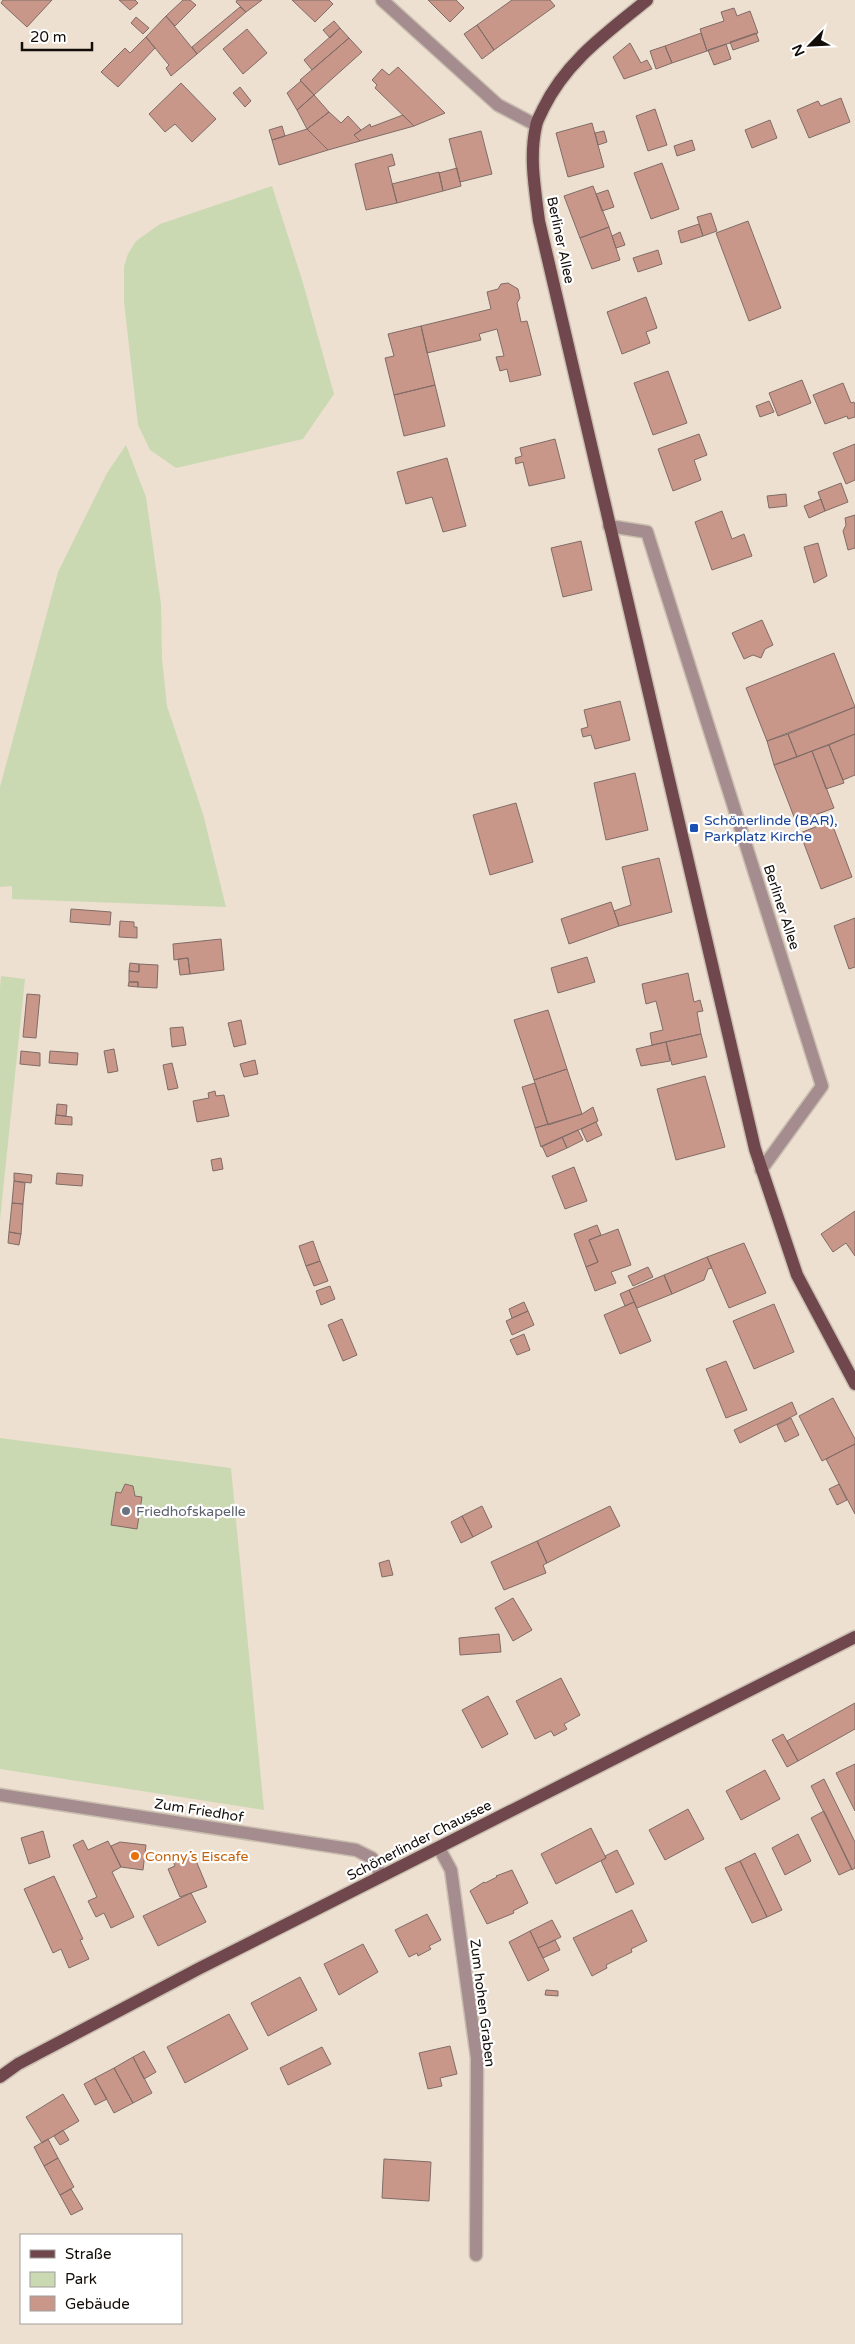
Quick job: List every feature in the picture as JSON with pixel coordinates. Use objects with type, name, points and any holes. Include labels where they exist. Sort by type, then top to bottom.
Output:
[{"type":"main road","name":"Berliner Allee","points":[[648,0],[587,48],[551,92],[536,125],[532,167],[539,220],[761,1170],[797,1275],[855,1384]]},
{"type":"main road","name":"Schönerlinder Chaussee","points":[[0,2077],[18,2064],[381,1876],[440,1848],[855,1637]]},
{"type":"street","points":[[382,0],[498,105],[536,125]]},
{"type":"street","name":"Berliner Allee","points":[[609,526],[647,532],[822,1086],[761,1170]]},
{"type":"street","name":"Zum Friedhof","points":[[0,1795],[356,1850],[372,1858],[381,1876]]},
{"type":"street","name":"Zum hohen Graben","points":[[440,1848],[450,1870],[477,2058],[476,2255]]},
{"type":"green space","points":[[272,186],[303,283],[334,394],[303,439],[176,468],[150,450],[138,425],[124,302],[124,266],[128,254],[136,241],[160,224]]},
{"type":"green space","points":[[126,445],[146,497],[161,604],[162,658],[167,706],[203,814],[226,907],[12,899],[12,886],[0,887],[0,787],[58,572],[107,473]]},
{"type":"green space","points":[[1,976],[25,979],[0,1220],[0,988]]},
{"type":"green space","points":[[0,1438],[231,1468],[264,1810],[0,1769]]},
{"type":"building","points":[[3,0],[52,0],[27,27],[1,3]]},
{"type":"building","points":[[119,0],[135,0],[138,3],[130,10]]},
{"type":"building","points":[[183,0],[190,0],[196,5],[175,26],[166,16]]},
{"type":"building","points":[[237,0],[262,0],[246,12],[236,2]]},
{"type":"building","points":[[292,0],[329,0],[333,4],[315,22]]},
{"type":"building","points":[[428,0],[456,0],[464,8],[450,22]]},
{"type":"building","points":[[512,0],[550,0],[555,6],[494,50],[477,25]]},
{"type":"building","points":[[240,7],[246,12],[197,54],[192,47]]},
{"type":"building","points":[[734,8],[737,16],[750,11],[758,33],[707,51],[700,29],[724,21],[721,12]]},
{"type":"building","points":[[166,16],[197,54],[171,76],[166,68],[169,65],[146,37]]},
{"type":"building","points":[[136,17],[149,28],[143,34],[131,23]]},
{"type":"building","points":[[334,21],[340,28],[330,38],[323,30]]},
{"type":"building","points":[[477,25],[494,50],[482,59],[464,34]]},
{"type":"building","points":[[340,28],[349,38],[312,70],[304,60]]},
{"type":"building","points":[[247,29],[267,53],[243,74],[223,49]]},
{"type":"building","points":[[701,33],[707,51],[672,63],[665,46]]},
{"type":"building","points":[[756,33],[759,41],[733,50],[730,42]]},
{"type":"building","points":[[146,37],[155,48],[118,87],[101,72],[125,48],[130,53]]},
{"type":"building","points":[[349,38],[362,52],[314,95],[300,80]]},
{"type":"building","points":[[630,43],[641,63],[647,60],[652,69],[624,79],[613,57]]},
{"type":"building","points":[[726,44],[731,59],[714,65],[708,50]]},
{"type":"building","points":[[665,46],[672,63],[656,69],[650,51]]},
{"type":"building","points":[[398,67],[445,113],[414,126],[375,88],[377,85],[372,80],[382,69],[389,75]]},
{"type":"building","points":[[301,81],[314,95],[297,110],[287,93]]},
{"type":"building","points":[[181,83],[216,119],[192,142],[175,124],[165,132],[149,114]]},
{"type":"building","points":[[240,87],[251,101],[245,107],[233,93]]},
{"type":"building","points":[[314,95],[329,112],[307,129],[297,110]]},
{"type":"building","points":[[841,98],[850,122],[809,138],[797,110],[818,101],[821,106]]},
{"type":"building","points":[[655,109],[667,145],[648,151],[636,116]]},
{"type":"building","points":[[329,112],[341,123],[348,116],[361,130],[354,135],[360,141],[328,150],[307,129]]},
{"type":"building","points":[[403,115],[414,126],[360,141],[354,135],[370,124],[371,127]]},
{"type":"building","points":[[770,120],[777,138],[752,148],[745,130]]},
{"type":"building","points":[[592,123],[604,167],[568,177],[556,133]]},
{"type":"building","points":[[282,126],[285,136],[272,140],[269,130]]},
{"type":"building","points":[[307,129],[328,150],[279,165],[272,140]]},
{"type":"building","points":[[481,131],[492,174],[460,182],[449,139]]},
{"type":"building","points":[[604,131],[607,142],[598,145],[595,133]]},
{"type":"building","points":[[692,140],[695,150],[677,156],[674,146]]},
{"type":"building","points":[[392,154],[395,165],[388,167],[397,203],[366,210],[355,164]]},
{"type":"building","points":[[662,163],[679,209],[651,219],[634,173]]},
{"type":"building","points":[[457,168],[461,186],[443,191],[439,173]]},
{"type":"building","points":[[439,172],[443,191],[397,203],[392,184]]},
{"type":"building","points":[[593,186],[609,227],[580,238],[564,196]]},
{"type":"building","points":[[608,190],[614,207],[602,211],[596,194]]},
{"type":"building","points":[[711,213],[717,231],[703,236],[697,217]]},
{"type":"building","points":[[748,221],[781,308],[749,321],[716,233]]},
{"type":"building","points":[[699,224],[703,236],[681,243],[678,231]]},
{"type":"building","points":[[609,227],[620,260],[592,269],[580,238]]},
{"type":"building","points":[[620,232],[625,245],[616,248],[612,236]]},
{"type":"building","points":[[658,250],[662,264],[638,272],[633,258]]},
{"type":"building","points":[[508,283],[518,289],[520,298],[517,303],[521,322],[527,321],[541,375],[510,382],[507,369],[500,371],[496,357],[504,356],[497,329],[479,334],[481,340],[427,353],[421,326],[491,309],[487,292],[498,289],[501,284]]},
{"type":"building","points":[[646,297],[657,328],[646,332],[650,343],[622,354],[607,312]]},
{"type":"building","points":[[421,326],[435,385],[394,395],[385,358],[394,356],[388,334]]},
{"type":"building","points":[[668,371],[687,423],[653,435],[634,383]]},
{"type":"building","points":[[802,380],[811,403],[778,416],[769,393]]},
{"type":"building","points":[[843,383],[851,403],[854,402],[855,404],[855,417],[848,419],[847,416],[825,424],[813,395]]},
{"type":"building","points":[[435,385],[445,426],[404,436],[394,395]]},
{"type":"building","points":[[769,401],[774,412],[760,417],[756,406]]},
{"type":"building","points":[[699,434],[707,455],[694,460],[701,480],[673,491],[658,449]]},
{"type":"building","points":[[555,439],[565,478],[529,486],[523,462],[516,464],[515,458],[522,456],[520,448]]},
{"type":"building","points":[[855,444],[855,480],[846,484],[833,453]]},
{"type":"building","points":[[447,458],[466,526],[443,532],[432,497],[406,504],[397,472]]},
{"type":"building","points":[[841,483],[848,502],[825,511],[818,492]]},
{"type":"building","points":[[786,494],[787,506],[769,508],[767,496]]},
{"type":"building","points":[[821,499],[825,511],[809,518],[804,506]]},
{"type":"building","points":[[722,511],[732,539],[744,534],[752,556],[712,570],[695,522]]},
{"type":"building","points":[[855,515],[855,548],[848,550],[843,531],[846,525],[845,518]]},
{"type":"building","points":[[581,541],[592,590],[563,597],[551,548]]},
{"type":"building","points":[[818,543],[827,576],[814,583],[804,547]]},
{"type":"building","points":[[762,620],[773,645],[765,649],[761,658],[753,655],[744,659],[732,633]]},
{"type":"building","points":[[834,653],[855,707],[767,741],[746,688]]},
{"type":"building","points":[[620,701],[630,740],[595,749],[591,735],[583,737],[581,729],[588,727],[584,710]]},
{"type":"building","points":[[855,707],[855,734],[797,757],[788,734]]},
{"type":"building","points":[[788,734],[797,757],[774,765],[767,741]]},
{"type":"building","points":[[855,734],[855,775],[843,780],[829,745]]},
{"type":"building","points":[[829,745],[844,783],[826,789],[812,751]]},
{"type":"building","points":[[812,751],[834,808],[796,822],[774,765]]},
{"type":"building","points":[[635,773],[648,830],[606,840],[594,783]]},
{"type":"building","points":[[516,803],[533,862],[490,875],[473,815]]},
{"type":"building","points":[[831,821],[852,877],[821,889],[800,833]]},
{"type":"building","points":[[659,858],[672,912],[619,926],[614,911],[631,905],[622,867]]},
{"type":"building","points":[[611,902],[619,926],[569,944],[561,919]]},
{"type":"building","points":[[71,909],[111,912],[110,925],[70,922]]},
{"type":"building","points":[[855,918],[855,967],[849,969],[834,926]]},
{"type":"building","points":[[120,921],[134,922],[134,927],[137,927],[137,938],[119,937]]},
{"type":"building","points":[[221,939],[224,970],[190,974],[188,958],[174,960],[173,944]]},
{"type":"building","points":[[587,957],[595,982],[558,993],[551,968]]},
{"type":"building","points":[[188,958],[190,974],[180,975],[178,959]]},
{"type":"building","points":[[130,963],[139,964],[139,972],[129,971]]},
{"type":"building","points":[[139,964],[158,965],[157,988],[138,987],[138,982],[129,982],[129,971],[139,972]]},
{"type":"building","points":[[688,973],[694,1002],[700,1000],[703,1011],[697,1012],[701,1034],[652,1045],[650,1033],[663,1030],[656,1001],[646,1004],[642,984]]},
{"type":"building","points":[[129,982],[138,982],[138,987],[128,986]]},
{"type":"building","points":[[27,994],[40,995],[36,1038],[23,1037]]},
{"type":"building","points":[[548,1010],[567,1069],[534,1080],[514,1020]]},
{"type":"building","points":[[241,1020],[246,1044],[234,1047],[228,1023]]},
{"type":"building","points":[[183,1027],[186,1045],[172,1047],[170,1028]]},
{"type":"building","points":[[701,1034],[707,1057],[672,1065],[666,1042]]},
{"type":"building","points":[[666,1042],[670,1061],[641,1066],[636,1049]]},
{"type":"building","points":[[114,1049],[118,1071],[108,1073],[104,1051]]},
{"type":"building","points":[[21,1051],[40,1053],[40,1066],[20,1064]]},
{"type":"building","points":[[50,1051],[78,1053],[77,1065],[49,1063]]},
{"type":"building","points":[[255,1060],[258,1074],[244,1077],[240,1064]]},
{"type":"building","points":[[172,1063],[178,1088],[168,1090],[163,1065]]},
{"type":"building","points":[[567,1069],[582,1114],[548,1125],[534,1080]]},
{"type":"building","points":[[705,1076],[725,1147],[676,1160],[657,1089]]},
{"type":"building","points":[[535,1083],[548,1124],[535,1128],[522,1087]]},
{"type":"building","points":[[215,1091],[216,1096],[224,1095],[229,1116],[197,1122],[193,1101],[209,1098],[208,1093]]},
{"type":"building","points":[[57,1104],[67,1105],[66,1116],[56,1115]]},
{"type":"building","points":[[593,1107],[598,1121],[541,1147],[535,1128],[582,1114]]},
{"type":"building","points":[[56,1115],[72,1117],[72,1125],[55,1124]]},
{"type":"building","points":[[596,1122],[602,1135],[587,1142],[581,1129]]},
{"type":"building","points":[[578,1130],[583,1140],[567,1148],[562,1137]]},
{"type":"building","points":[[562,1137],[567,1148],[547,1157],[542,1146]]},
{"type":"building","points":[[221,1158],[223,1169],[213,1171],[211,1160]]},
{"type":"building","points":[[574,1167],[587,1201],[565,1209],[552,1176]]},
{"type":"building","points":[[14,1173],[32,1175],[31,1183],[14,1181]]},
{"type":"building","points":[[57,1173],[83,1175],[82,1186],[56,1184]]},
{"type":"building","points":[[14,1181],[25,1183],[23,1204],[12,1203]]},
{"type":"building","points":[[12,1203],[23,1204],[21,1234],[9,1232]]},
{"type":"building","points":[[855,1211],[855,1256],[846,1243],[833,1252],[821,1234]]},
{"type":"building","points":[[597,1225],[601,1235],[589,1240],[598,1262],[586,1267],[574,1234]]},
{"type":"building","points":[[618,1229],[631,1265],[611,1272],[616,1283],[595,1291],[586,1267],[598,1262],[589,1240]]},
{"type":"building","points":[[9,1232],[21,1234],[19,1245],[8,1243]]},
{"type":"building","points":[[313,1241],[320,1261],[306,1266],[299,1246]]},
{"type":"building","points":[[744,1243],[766,1293],[729,1308],[707,1257]]},
{"type":"building","points":[[707,1257],[712,1268],[708,1269],[704,1280],[672,1294],[664,1275]]},
{"type":"building","points":[[320,1261],[328,1281],[314,1286],[306,1266]]},
{"type":"building","points":[[648,1267],[653,1277],[633,1286],[628,1276]]},
{"type":"building","points":[[664,1275],[672,1294],[637,1308],[629,1290]]},
{"type":"building","points":[[330,1286],[335,1299],[321,1305],[316,1291]]},
{"type":"building","points":[[629,1290],[634,1302],[625,1306],[620,1294]]},
{"type":"building","points":[[524,1302],[528,1311],[512,1318],[509,1309]]},
{"type":"building","points":[[634,1302],[651,1341],[620,1354],[604,1315]]},
{"type":"building","points":[[774,1304],[794,1352],[754,1369],[733,1321]]},
{"type":"building","points":[[528,1311],[534,1325],[512,1335],[506,1321]]},
{"type":"building","points":[[342,1319],[357,1355],[343,1361],[328,1325]]},
{"type":"building","points":[[524,1334],[530,1350],[517,1355],[510,1340]]},
{"type":"building","points":[[726,1361],[747,1410],[726,1418],[706,1369]]},
{"type":"building","points":[[833,1398],[855,1439],[855,1444],[822,1461],[799,1416]]},
{"type":"building","points":[[792,1402],[797,1414],[740,1443],[734,1430]]},
{"type":"building","points":[[791,1418],[799,1435],[785,1442],[777,1425]]},
{"type":"building","points":[[855,1444],[855,1514],[826,1459]]},
{"type":"building","name":"Friedhofskapelle","points":[[125,1484],[133,1486],[135,1496],[142,1497],[137,1529],[111,1525],[116,1492],[121,1493]]},
{"type":"building","points":[[839,1484],[847,1500],[837,1505],[829,1489]]},
{"type":"building","points":[[482,1506],[492,1527],[473,1537],[462,1516]]},
{"type":"building","points":[[610,1506],[620,1526],[547,1563],[537,1541]]},
{"type":"building","points":[[462,1516],[473,1537],[461,1543],[451,1522]]},
{"type":"building","points":[[537,1541],[547,1563],[543,1565],[546,1573],[504,1590],[491,1562]]},
{"type":"building","points":[[389,1560],[393,1575],[382,1577],[379,1563]]},
{"type":"building","points":[[513,1598],[532,1630],[513,1641],[495,1608]]},
{"type":"building","points":[[499,1634],[501,1652],[460,1655],[459,1638]]},
{"type":"building","points":[[561,1678],[580,1715],[564,1724],[567,1729],[554,1736],[551,1731],[535,1739],[516,1701]]},
{"type":"building","points":[[488,1696],[508,1734],[482,1748],[462,1710]]},
{"type":"building","points":[[855,1703],[855,1729],[798,1761],[787,1741]]},
{"type":"building","points":[[783,1734],[798,1761],[787,1767],[772,1740]]},
{"type":"building","points":[[855,1764],[855,1811],[836,1773]]},
{"type":"building","points":[[765,1770],[780,1799],[741,1820],[726,1791]]},
{"type":"building","points":[[824,1779],[855,1842],[855,1868],[852,1870],[811,1786]]},
{"type":"building","points":[[688,1809],[704,1839],[665,1860],[649,1830]]},
{"type":"building","points":[[824,1811],[852,1869],[839,1875],[811,1818]]},
{"type":"building","points":[[591,1828],[606,1858],[556,1884],[541,1854]]},
{"type":"building","points":[[43,1831],[50,1857],[29,1864],[21,1838]]},
{"type":"building","points":[[798,1834],[811,1861],[785,1875],[772,1848]]},
{"type":"building","points":[[83,1840],[88,1850],[108,1841],[121,1867],[112,1872],[134,1917],[111,1928],[104,1913],[96,1917],[88,1901],[97,1897],[73,1845]]},
{"type":"building","points":[[120,1842],[146,1845],[143,1870],[121,1867],[111,1846]]},
{"type":"building","points":[[617,1850],[634,1884],[616,1893],[601,1861],[606,1858],[605,1856]]},
{"type":"building","points":[[192,1851],[207,1887],[180,1897],[168,1869],[175,1866],[172,1859]]},
{"type":"building","points":[[755,1853],[782,1910],[767,1917],[740,1861]]},
{"type":"building","points":[[740,1861],[767,1917],[752,1923],[725,1868]]},
{"type":"building","points":[[512,1870],[528,1903],[513,1911],[514,1913],[487,1924],[470,1891],[496,1876]]},
{"type":"building","points":[[54,1876],[83,1939],[80,1940],[89,1959],[69,1968],[61,1949],[53,1953],[24,1889]]},
{"type":"building","points":[[191,1893],[206,1922],[158,1946],[143,1916]]},
{"type":"building","points":[[632,1910],[647,1941],[631,1949],[632,1952],[606,1965],[607,1968],[592,1976],[573,1938]]},
{"type":"building","points":[[427,1914],[441,1940],[429,1946],[431,1949],[418,1956],[417,1953],[409,1957],[395,1930]]},
{"type":"building","points":[[552,1920],[561,1937],[538,1948],[530,1931]]},
{"type":"building","points":[[530,1931],[549,1970],[528,1981],[509,1942]]},
{"type":"building","points":[[555,1940],[560,1950],[543,1958],[538,1948]]},
{"type":"building","points":[[363,1944],[378,1972],[339,1995],[324,1964]]},
{"type":"building","points":[[300,1977],[317,2010],[268,2036],[251,2003]]},
{"type":"building","points":[[546,1990],[558,1991],[558,1996],[545,1995]]},
{"type":"building","points":[[229,2014],[248,2049],[185,2083],[167,2047]]},
{"type":"building","points":[[450,2046],[457,2074],[440,2078],[442,2086],[428,2089],[419,2053]]},
{"type":"building","points":[[322,2047],[331,2064],[288,2085],[280,2068]]},
{"type":"building","points":[[144,2051],[156,2072],[144,2079],[133,2057]]},
{"type":"building","points":[[133,2057],[152,2093],[133,2103],[114,2068]]},
{"type":"building","points":[[114,2068],[133,2103],[114,2113],[95,2078]]},
{"type":"building","points":[[95,2078],[107,2099],[95,2105],[84,2084]]},
{"type":"building","points":[[63,2094],[79,2121],[42,2143],[26,2117]]},
{"type":"building","points":[[63,2130],[69,2140],[60,2145],[54,2136]]},
{"type":"building","points":[[48,2139],[58,2158],[44,2166],[34,2147]]},
{"type":"building","points":[[58,2158],[74,2187],[60,2195],[44,2166]]},
{"type":"building","points":[[384,2159],[431,2162],[429,2201],[382,2198]]},
{"type":"building","points":[[71,2189],[83,2209],[71,2215],[60,2195]]},
{"type":"place","name":"Schönerlinde (BAR), Parkplatz Kirche","points":[[694,828]]},
{"type":"place","name":"Friedhofskapelle","points":[[126,1511]]},
{"type":"place","name":"Conny´s Eiscafe","points":[[135,1856]]}]
